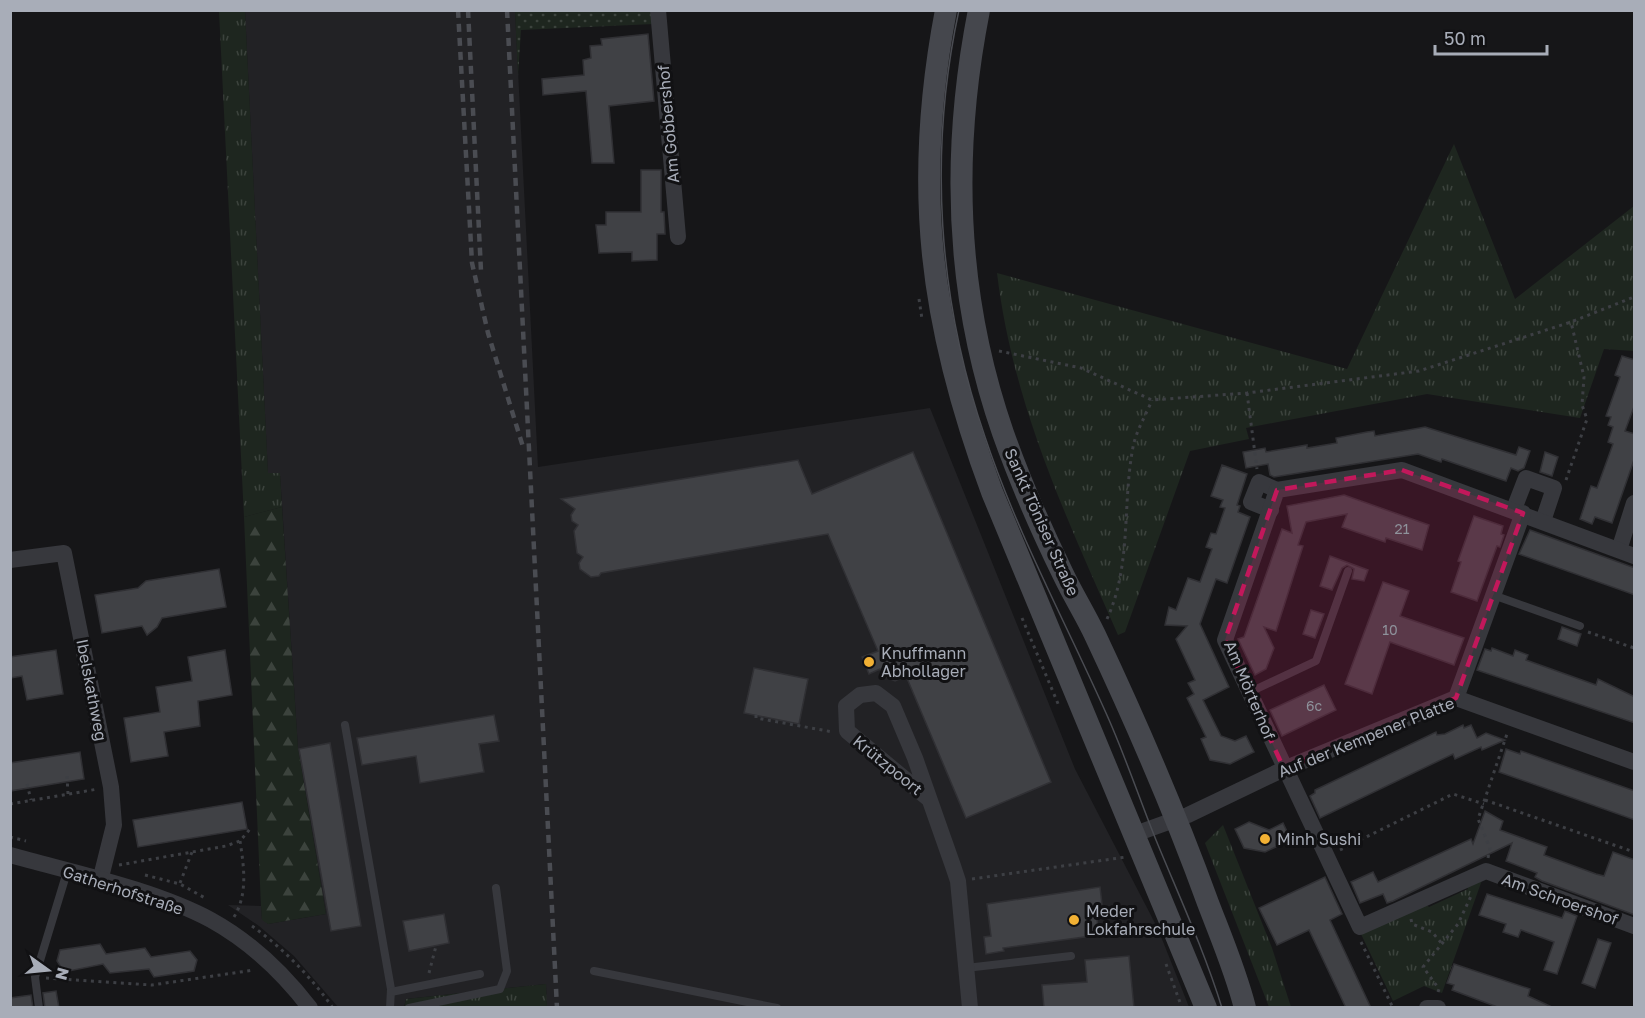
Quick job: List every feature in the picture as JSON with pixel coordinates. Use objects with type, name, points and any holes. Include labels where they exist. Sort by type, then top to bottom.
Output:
[{"type":"main road","name":"Sankt Töniser Straße","points":[[946,10],[934,84],[928,173],[933,263],[949,358],[972,439],[992,492],[1206,1008]]},
{"type":"main road","name":"Sankt Töniser Straße","points":[[978,10],[962,118],[960,180],[968,291],[983,361],[1003,433],[1063,574],[1094,633],[1176,819],[1245,1008]]},
{"type":"street","name":"Am Gobbershof","points":[[658,10],[678,237]]},
{"type":"street","points":[[1271,510],[1251,502],[1259,482],[1277,490],[1402,470],[1519,511],[1627,553],[1635,503]]},
{"type":"street","points":[[1456,698],[1493,595],[1519,511],[1526,478],[1554,489],[1543,521]]},
{"type":"street","name":"Am Mörterhof","points":[[1277,490],[1225,640],[1284,769]]},
{"type":"street","name":"Ibelskathweg","points":[[10,560],[64,553],[111,787],[114,825],[100,881]]},
{"type":"street","name":"Krützpoort","points":[[929,799],[847,731],[846,706],[860,695],[876,693],[893,706],[929,799],[958,881],[970,1008]]},
{"type":"street","name":"Auf der Kempener Platte","points":[[1139,845],[1176,819],[1284,769],[1456,698],[1635,762]]},
{"type":"street","points":[[1284,769],[1328,856],[1360,927]]},
{"type":"street","name":"Gatherhofstraße","points":[[10,855],[167,901],[211,921],[274,967],[310,1008]]},
{"type":"street","name":"Am Schroershof","points":[[1360,927],[1481,873],[1635,926]]},
{"type":"lane","points":[[1250,692],[1316,661],[1348,571]]},
{"type":"lane","points":[[1493,595],[1580,626]]},
{"type":"lane","points":[[345,725],[391,992],[390,1008]]},
{"type":"lane","points":[[39,1008],[36,977],[67,872]]},
{"type":"lane","points":[[409,1008],[500,989],[507,971],[496,888]]},
{"type":"lane","points":[[966,968],[1071,956]]},
{"type":"lane","points":[[594,972],[777,1008]]},
{"type":"lane","points":[[391,992],[425,987],[480,974]]},
{"type":"path","points":[[998,361],[994,350],[1081,368],[1152,400],[1247,393],[1419,371],[1571,322],[1635,297]]},
{"type":"path","points":[[1548,504],[1560,498],[1587,419],[1582,405],[1584,377],[1571,322]]},
{"type":"path","points":[[1247,393],[1259,482]]},
{"type":"path","points":[[1100,613],[1105,623],[1115,600],[1123,569],[1133,445],[1152,400]]},
{"type":"path","points":[[1580,626],[1585,631],[1635,648]]},
{"type":"path","points":[[756,716],[756,718],[824,732],[847,731]]},
{"type":"path","name":"Am Schroershof","points":[[1481,873],[1490,848],[1478,819],[1512,718]]},
{"type":"path","points":[[67,776],[68,794]]},
{"type":"path","points":[[27,784],[31,800]]},
{"type":"path","points":[[10,804],[111,787]]},
{"type":"path","points":[[1328,856],[1453,794],[1635,852]]},
{"type":"path","points":[[115,867],[127,862],[192,852],[240,841],[250,829]]},
{"type":"path","points":[[225,930],[243,898],[244,869],[240,841]]},
{"type":"path","points":[[958,881],[1139,845]]},
{"type":"path","points":[[180,882],[192,852]]},
{"type":"path","points":[[1433,1007],[1439,989],[1423,967],[1458,924],[1481,873]]},
{"type":"path","points":[[1405,907],[1413,924],[1432,932],[1443,945]]},
{"type":"path","points":[[1360,927],[1358,934],[1393,1008]]},
{"type":"path","points":[[425,987],[436,946]]},
{"type":"path","points":[[36,977],[152,985],[274,967]]},
{"type":"highlighted area","points":[[1402,470],[1523,513],[1456,698],[1284,769],[1225,640],[1277,490]]},
{"type":"shaded area","points":[[245,11],[515,11],[538,467],[930,408],[1075,769],[1158,929],[1189,1007],[547,1008],[546,984],[406,999],[404,1007],[338,1007],[294,956],[259,926],[228,905],[261,906],[262,919],[268,924],[326,914],[298,748],[280,474],[268,474]]},
{"type":"green space","points":[[219,11],[245,11],[268,473],[280,473],[282,507],[244,517]]},
{"type":"green space","points":[[515,11],[653,11],[654,24],[521,30],[518,76]]},
{"type":"green space","points":[[1454,144],[1515,299],[1634,206],[1634,351],[1604,349],[1580,418],[1427,394],[1246,428],[1249,439],[1190,451],[1125,632],[1118,635],[1061,502],[1028,414],[1015,368],[997,273],[1347,369]]},
{"type":"green space","points":[[282,507],[298,748],[326,914],[268,924],[262,920],[261,906],[244,517]]},
{"type":"green space","points":[[1223,825],[1272,948],[1291,1007],[1269,1007],[1205,843]]},
{"type":"green space","points":[[1482,880],[1442,993],[1424,986],[1393,1001],[1361,934],[1426,904],[1429,907],[1468,889],[1466,885]]},
{"type":"green space","points":[[546,984],[547,1007],[404,1008],[406,999]]},
{"type":"building","points":[[648,34],[654,101],[609,106],[614,163],[592,163],[586,91],[543,95],[542,79],[584,75],[583,60],[591,58],[590,46],[602,45],[601,39]]},
{"type":"building","points":[[641,170],[661,170],[661,212],[664,212],[665,234],[657,234],[657,260],[632,261],[632,252],[599,253],[596,225],[606,225],[606,212],[641,212]]},
{"type":"building","points":[[1622,356],[1635,360],[1635,404],[1625,431],[1635,434],[1635,457],[1612,523],[1595,517],[1592,524],[1580,519],[1591,486],[1597,488],[1613,444],[1608,442],[1613,427],[1608,425],[1611,417],[1606,416],[1620,377],[1615,375]]},
{"type":"building","points":[[1425,427],[1516,455],[1519,447],[1530,451],[1524,468],[1518,471],[1511,468],[1506,481],[1442,459],[1441,462],[1418,454],[1274,477],[1270,475],[1268,464],[1246,468],[1243,452],[1265,448],[1266,452],[1307,445],[1307,448],[1337,443],[1336,438],[1367,432],[1374,431],[1375,436]]},
{"type":"building","points":[[913,452],[1051,782],[966,818],[906,676],[895,681],[883,676],[880,669],[869,674],[862,657],[878,651],[828,534],[601,573],[599,576],[591,577],[580,569],[579,563],[583,557],[577,553],[574,531],[578,525],[572,521],[571,515],[575,509],[561,499],[798,460],[812,494]]},
{"type":"building","points":[[1545,452],[1558,457],[1552,476],[1540,472]]},
{"type":"building","points":[[1222,465],[1247,474],[1237,505],[1240,506],[1238,512],[1250,517],[1227,583],[1216,579],[1200,624],[1229,687],[1203,700],[1221,736],[1235,741],[1246,736],[1254,752],[1230,764],[1210,760],[1201,739],[1206,737],[1187,698],[1194,694],[1188,683],[1195,680],[1176,639],[1187,626],[1165,625],[1169,607],[1176,610],[1188,578],[1200,582],[1212,549],[1206,547],[1211,533],[1216,534],[1225,508],[1220,507],[1223,500],[1211,496]]},
{"type":"building","points":[[1344,495],[1429,525],[1422,550],[1386,538],[1385,542],[1342,527],[1347,514],[1306,522],[1298,545],[1303,546],[1276,631],[1264,627],[1274,648],[1266,669],[1255,675],[1238,639],[1244,637],[1282,529],[1292,533],[1287,506]]},
{"type":"building","points":[[1474,516],[1503,526],[1501,534],[1504,535],[1500,547],[1497,546],[1477,601],[1451,592],[1461,562],[1458,561]]},
{"type":"building","points":[[1530,530],[1635,568],[1635,595],[1519,554]]},
{"type":"building","points":[[1330,556],[1368,570],[1364,581],[1352,579],[1354,569],[1347,565],[1342,568],[1332,590],[1320,586]]},
{"type":"building","points":[[219,569],[226,607],[162,618],[157,627],[147,635],[142,626],[102,633],[95,595],[138,588],[146,581]]},
{"type":"building","points":[[1383,582],[1409,591],[1400,616],[1464,638],[1454,665],[1390,642],[1372,694],[1345,684]]},
{"type":"building","points":[[1311,610],[1324,614],[1315,638],[1303,634]]},
{"type":"building","points":[[1562,627],[1581,634],[1577,646],[1558,639]]},
{"type":"building","points":[[1492,648],[1513,656],[1515,650],[1528,655],[1526,660],[1596,685],[1598,679],[1635,697],[1635,723],[1477,670],[1485,649],[1491,651]]},
{"type":"building","points":[[56,650],[63,694],[27,700],[22,676],[10,678],[10,657]]},
{"type":"building","points":[[225,650],[232,695],[198,701],[200,726],[164,732],[168,756],[131,762],[124,718],[160,712],[156,687],[192,681],[188,657]]},
{"type":"building","points":[[754,668],[808,679],[799,724],[744,713]]},
{"type":"building","points":[[1324,685],[1336,710],[1282,736],[1270,710]]},
{"type":"building","points":[[494,715],[499,741],[479,744],[484,772],[420,783],[416,756],[362,765],[357,738]]},
{"type":"building","points":[[1463,725],[1464,728],[1471,725],[1477,738],[1486,733],[1505,740],[1482,750],[1481,747],[1455,759],[1453,754],[1320,818],[1310,796],[1315,793],[1315,790],[1436,732],[1437,735],[1445,734]]},
{"type":"building","points":[[330,743],[361,926],[331,931],[299,749]]},
{"type":"building","points":[[1506,749],[1520,754],[1521,751],[1635,791],[1635,820],[1499,772]]},
{"type":"building","points":[[80,752],[84,779],[10,791],[10,763]]},
{"type":"building","points":[[242,802],[247,829],[138,847],[133,820]]},
{"type":"building","points":[[1485,811],[1503,821],[1500,830],[1547,847],[1544,855],[1596,874],[1604,876],[1613,852],[1635,860],[1635,915],[1542,881],[1535,877],[1537,873],[1506,861],[1512,843],[1393,901],[1387,903],[1383,894],[1360,903],[1351,882],[1373,872],[1378,882],[1471,839],[1473,844]]},
{"type":"building","points":[[1249,822],[1269,830],[1283,823],[1291,840],[1265,852],[1244,848],[1235,829]]},
{"type":"building","points":[[1325,877],[1342,914],[1330,920],[1371,1008],[1346,1008],[1309,930],[1277,945],[1259,908]]},
{"type":"building","points":[[1100,887],[1102,904],[1095,905],[1099,935],[1003,948],[1004,951],[986,954],[984,937],[991,936],[987,904]]},
{"type":"building","points":[[1487,894],[1562,918],[1565,911],[1577,916],[1557,974],[1544,970],[1554,942],[1521,930],[1518,937],[1503,932],[1506,924],[1479,915]]},
{"type":"building","points":[[444,914],[449,943],[409,951],[403,921]]},
{"type":"building","points":[[1598,939],[1611,943],[1595,988],[1582,983]]},
{"type":"building","points":[[100,944],[106,954],[145,948],[151,957],[190,951],[197,960],[194,971],[154,977],[149,969],[110,973],[103,964],[64,972],[57,961],[60,950]]},
{"type":"building","points":[[1129,956],[1134,1008],[1044,1008],[1042,985],[1087,982],[1085,960]]},
{"type":"building","points":[[1454,964],[1530,989],[1528,996],[1554,1008],[1500,1008],[1452,990],[1454,985],[1447,983]]},
{"type":"building","points":[[56,991],[59,1008],[45,1008],[43,993]]},
{"type":"building","points":[[31,995],[33,1008],[10,1008],[10,998]]},
{"type":"tram line","points":[[959,10],[949,64],[943,118],[941,172],[948,279],[969,385],[985,437],[1012,508],[1113,729],[1199,944],[1222,1008]]},
{"type":"railway","points":[[458,10],[472,263],[488,333],[523,447]]},
{"type":"railway","points":[[468,10],[481,271]]},
{"type":"railway","points":[[507,10],[557,1008]]},
{"type":"place","name":"Knuffmann Abhollager","points":[[869,662]]},
{"type":"place","name":"Minh Sushi","points":[[1265,839]]},
{"type":"place","name":"Meder Lokfahrschule","points":[[1074,920]]}]
